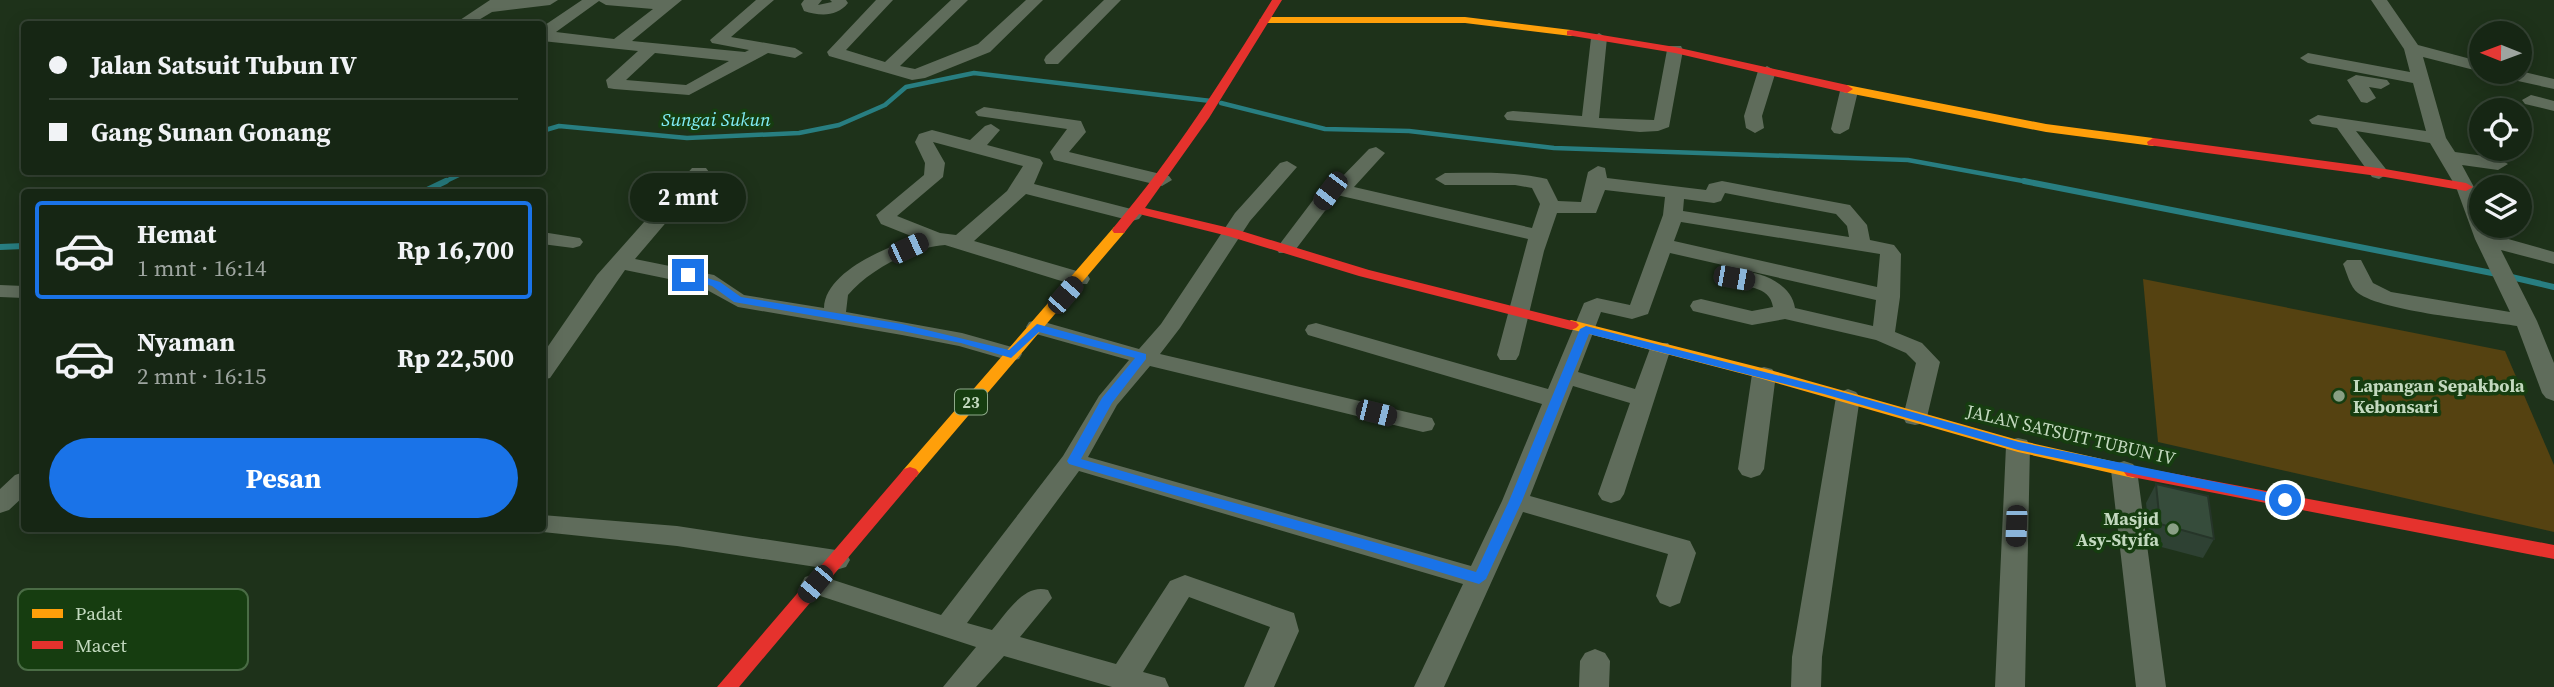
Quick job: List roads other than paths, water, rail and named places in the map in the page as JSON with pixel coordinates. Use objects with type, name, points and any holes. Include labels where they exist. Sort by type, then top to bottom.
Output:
[{"type":"main road","name":"23","points":[[727,687],[1162,180],[1209,113],[1277,0]]},
{"type":"main road","points":[[1265,20],[1465,20],[1547,29],[1675,50],[1849,90],[2111,138],[2466,187]]},
{"type":"main road","name":"JALAN SATSUIT TUBUN IV","points":[[1135,212],[1233,233],[1364,273],[1764,374],[2018,446],[2123,470],[2554,552]]},
{"type":"street","points":[[467,21],[495,4],[550,0]]},
{"type":"street","points":[[546,32],[592,0]]},
{"type":"street","points":[[606,0],[671,2]]},
{"type":"street","points":[[702,52],[766,0]]},
{"type":"street","points":[[809,1],[813,9],[827,10],[839,5],[838,0]]},
{"type":"street","points":[[885,0],[835,51],[915,75],[984,48],[1035,0]]},
{"type":"street","points":[[888,68],[960,0]]},
{"type":"street","points":[[1052,60],[1113,0]]},
{"type":"street","points":[[2379,0],[2413,53],[2437,138],[2466,187],[2489,248],[2526,321],[2554,393]]},
{"type":"street","points":[[619,43],[671,2]]},
{"type":"street","points":[[546,36],[749,58]]},
{"type":"street","points":[[1590,122],[1599,38]]},
{"type":"street","points":[[718,40],[795,53]]},
{"type":"street","points":[[652,47],[615,79],[614,84],[690,90],[767,47]]},
{"type":"street","points":[[1513,116],[1640,127],[1658,126],[1663,123],[1675,50]]},
{"type":"street","points":[[2413,53],[2469,64]]},
{"type":"street","points":[[2308,58],[2420,85]]},
{"type":"street","points":[[1755,128],[1754,116],[1767,71]]},
{"type":"street","points":[[2532,79],[2554,84]]},
{"type":"street","points":[[2367,98],[2356,80],[2420,85]]},
{"type":"street","points":[[1840,128],[1849,90]]},
{"type":"street","points":[[2532,100],[2554,106]]},
{"type":"street","points":[[2318,120],[2437,138]]},
{"type":"street","points":[[973,148],[987,121],[1075,125],[1077,132],[1059,152],[1061,156],[1162,180]]},
{"type":"street","points":[[2344,124],[2347,133],[2368,155],[2379,173]]},
{"type":"street","points":[[959,243],[1023,187],[1033,172],[1033,163],[932,136],[924,142],[934,163],[933,177],[886,215],[888,220],[934,238],[1079,279]]},
{"type":"street","points":[[1341,190],[1376,153]]},
{"type":"street","points":[[2449,158],[2498,164]]},
{"type":"street","points":[[947,628],[1073,461],[1107,401],[1142,356],[1169,328],[1242,217],[1287,167]]},
{"type":"street","points":[[546,367],[598,289],[699,172]]},
{"type":"street","points":[[1550,205],[1589,209],[1598,177],[1714,197],[1716,188],[1722,187],[1836,206],[1853,218],[1860,244]]},
{"type":"street","points":[[1446,179],[1533,180],[1544,186],[1550,205],[1508,355]]},
{"type":"street","points":[[1023,187],[1135,212]]},
{"type":"street","points":[[1286,249],[1330,191],[1341,190],[1541,236]]},
{"type":"street","points":[[1429,687],[1515,501],[1595,305],[1638,311],[1673,215],[1675,192]]},
{"type":"street","points":[[1673,215],[1887,249],[1891,254],[1889,297],[1883,335]]},
{"type":"street","points":[[835,315],[836,295],[846,282],[893,256],[934,238]]},
{"type":"street","points":[[546,239],[573,242]]},
{"type":"street","points":[[1663,245],[1777,269],[1889,297]]},
{"type":"street","points":[[2489,248],[2554,258]]},
{"type":"street","points":[[620,263],[667,270],[706,280],[738,300],[835,315],[962,340],[1011,354]]},
{"type":"street","points":[[2354,264],[2364,287],[2385,298],[2526,321]]},
{"type":"street","points":[[1734,278],[1770,285],[1781,296],[1785,312]]},
{"type":"street","points":[[0,291],[21,292]]},
{"type":"street","points":[[1701,306],[1752,318],[1785,312],[1883,335],[1914,348],[1928,362],[1915,417]]},
{"type":"street","points":[[1037,327],[1142,356],[1423,424]]},
{"type":"street","points":[[1316,330],[1557,400]]},
{"type":"street","points":[[1611,494],[1660,348]]},
{"type":"street","points":[[1751,469],[1764,374]]},
{"type":"street","points":[[1567,376],[1643,399]]},
{"type":"street","points":[[1806,687],[1807,657],[1848,397]]},
{"type":"street","points":[[2010,687],[2018,446]]},
{"type":"street","points":[[1073,461],[1233,509],[1325,531],[1479,579]]},
{"type":"street","points":[[2123,470],[2151,687]]},
{"type":"street","points":[[21,484],[0,504],[21,505]]},
{"type":"street","points":[[1515,501],[1680,548],[1682,553],[1670,596]]},
{"type":"street","points":[[546,524],[677,536],[836,560]]},
{"type":"street","points":[[815,584],[947,628],[1154,687]]},
{"type":"street","points":[[1123,678],[1180,588],[1185,585],[1284,621],[1285,631],[1258,687]]},
{"type":"street","points":[[958,687],[1038,598]]},
{"type":"waterway","name":"Sungai Sukun","points":[[546,130],[559,126],[687,138],[799,133],[839,125],[885,105],[906,87],[974,73],[1211,101]]},
{"type":"waterway","points":[[1221,103],[1325,129],[1409,131],[1554,148],[1908,160],[2034,183]]},
{"type":"waterway","name":"Sungai Sukun","points":[[442,183],[459,175]]},
{"type":"waterway","name":"Sungai Sukun","points":[[429,189],[446,181]]},
{"type":"waterway","points":[[2024,181],[2497,274]]},
{"type":"waterway","name":"Sungai Sukun","points":[[0,247],[21,246]]},
{"type":"waterway","points":[[2507,276],[2554,287]]},
{"type":"place","name":"Lapangan Sepakbola Kebonsari","points":[[2339,396]]},
{"type":"place","name":"Masjid Asy-Styifa","points":[[2173,529]]}]
